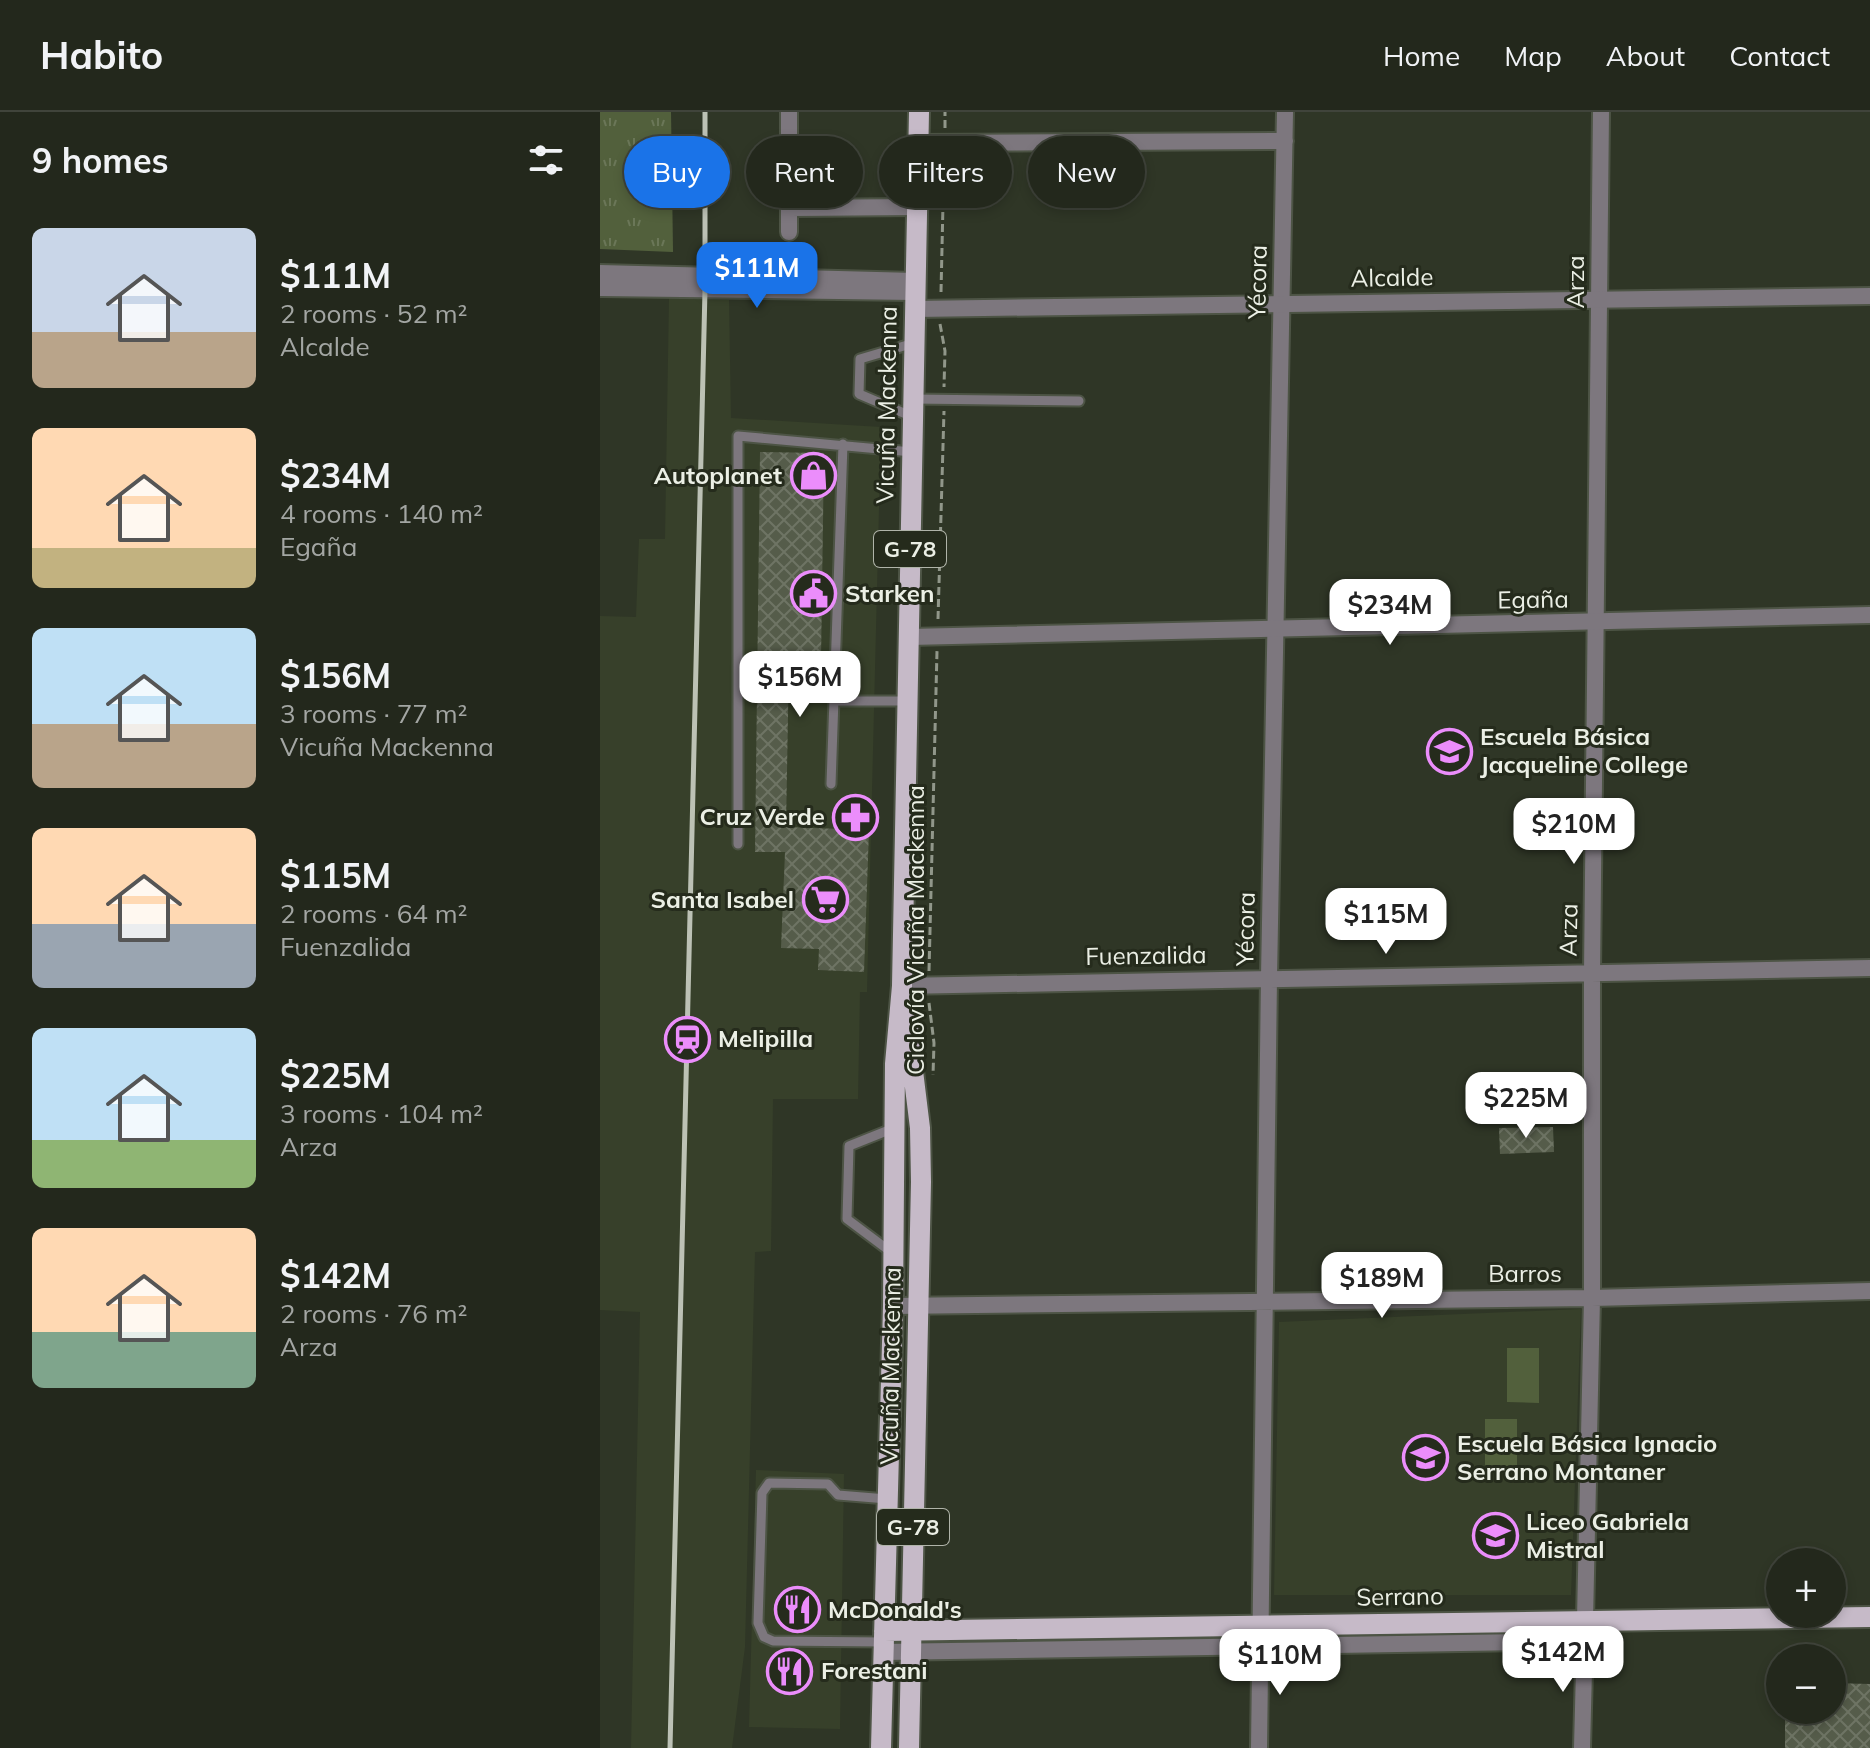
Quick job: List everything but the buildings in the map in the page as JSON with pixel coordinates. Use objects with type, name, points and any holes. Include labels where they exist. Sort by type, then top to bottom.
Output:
[{"type":"main road","name":"Vicuña Mackenna","points":[[918,136],[919,112]]},
{"type":"main road","name":"Vicuña Mackenna","points":[[881,1748],[893,1306],[895,1064],[902,986],[917,208]]},
{"type":"main road","name":"Vicuña Mackenna","points":[[902,986],[920,1128],[909,1748]]},
{"type":"main road","name":"Serrano","points":[[883,1642],[1585,1630],[1870,1617]]},
{"type":"street","points":[[789,112],[789,136]]},
{"type":"street","name":"Yécora","points":[[1259,1748],[1285,112]]},
{"type":"street","name":"Arza","points":[[1582,1748],[1592,1298],[1592,973],[1601,112]]},
{"type":"street","points":[[1012,143],[1285,141]]},
{"type":"street","points":[[789,208],[789,232]]},
{"type":"street","name":"Alcalde","points":[[600,273],[915,294],[940,308],[1870,296]]},
{"type":"street","name":"Alcalde","points":[[600,288],[915,294]]},
{"type":"street","name":"Egaña","points":[[909,637],[1870,615]]},
{"type":"street","name":"Fuenzalida","points":[[902,986],[1870,968]]},
{"type":"street","name":"Barros","points":[[893,1306],[1592,1298],[1870,1291]]},
{"type":"lane","points":[[914,343],[860,359],[859,394],[913,408],[944,399],[1079,401]]},
{"type":"lane","points":[[738,844],[738,436],[912,452]]},
{"type":"lane","points":[[831,784],[843,444]]},
{"type":"lane","points":[[834,701],[908,701]]},
{"type":"lane","points":[[893,1254],[847,1219],[849,1146],[894,1128]]},
{"type":"lane","points":[[883,1642],[773,1641],[764,1637],[758,1623],[762,1493],[769,1483],[828,1484],[838,1495],[887,1499]]},
{"type":"path","name":"Ciclovía Vicuña Mackenna","points":[[944,136],[945,112]]},
{"type":"path","name":"Ciclovía Vicuña Mackenna","points":[[933,1089],[934,1043],[929,985],[945,351],[940,325],[942,208]]},
{"type":"shaded area","points":[[669,298],[729,300],[731,418],[881,427],[867,992],[860,992],[858,1099],[773,1099],[771,1251],[755,1252],[745,1647],[732,1748],[631,1748],[640,1312],[600,1310],[600,616],[636,617],[639,539],[665,539]]},
{"type":"shaded area","name":"Escuela Básica Ignacio Serrano Montaner","points":[[1581,1309],[1571,1595],[1274,1595],[1279,1322]]},
{"type":"shaded area","points":[[756,1470],[844,1474],[840,1729],[749,1727]]},
{"type":"green space","points":[[600,112],[671,112],[671,136],[624,136],[624,208],[672,208],[673,252],[600,249]]},
{"type":"green space","points":[[1507,1348],[1539,1348],[1539,1403],[1507,1402]]},
{"type":"green space","points":[[1485,1419],[1517,1419],[1517,1474],[1485,1473]]},
{"type":"railway","points":[[670,1748],[705,290],[705,112]]},
{"type":"place","name":"Autoplanet","points":[[813,476]]},
{"type":"place","name":"Starken","points":[[814,594]]},
{"type":"place","name":"Escuela Básica Jacqueline College","points":[[1449,751]]},
{"type":"place","name":"Cruz Verde","points":[[856,817]]},
{"type":"place","name":"Santa Isabel","points":[[825,900]]},
{"type":"place","name":"Melipilla","points":[[687,1039]]},
{"type":"place","name":"Escuela Básica Ignacio Serrano Montaner","points":[[1426,1458]]},
{"type":"place","name":"Liceo Gabriela Mistral","points":[[1495,1536]]},
{"type":"place","name":"McDonald's","points":[[797,1610]]},
{"type":"place","name":"Forestani","points":[[790,1671]]}]
